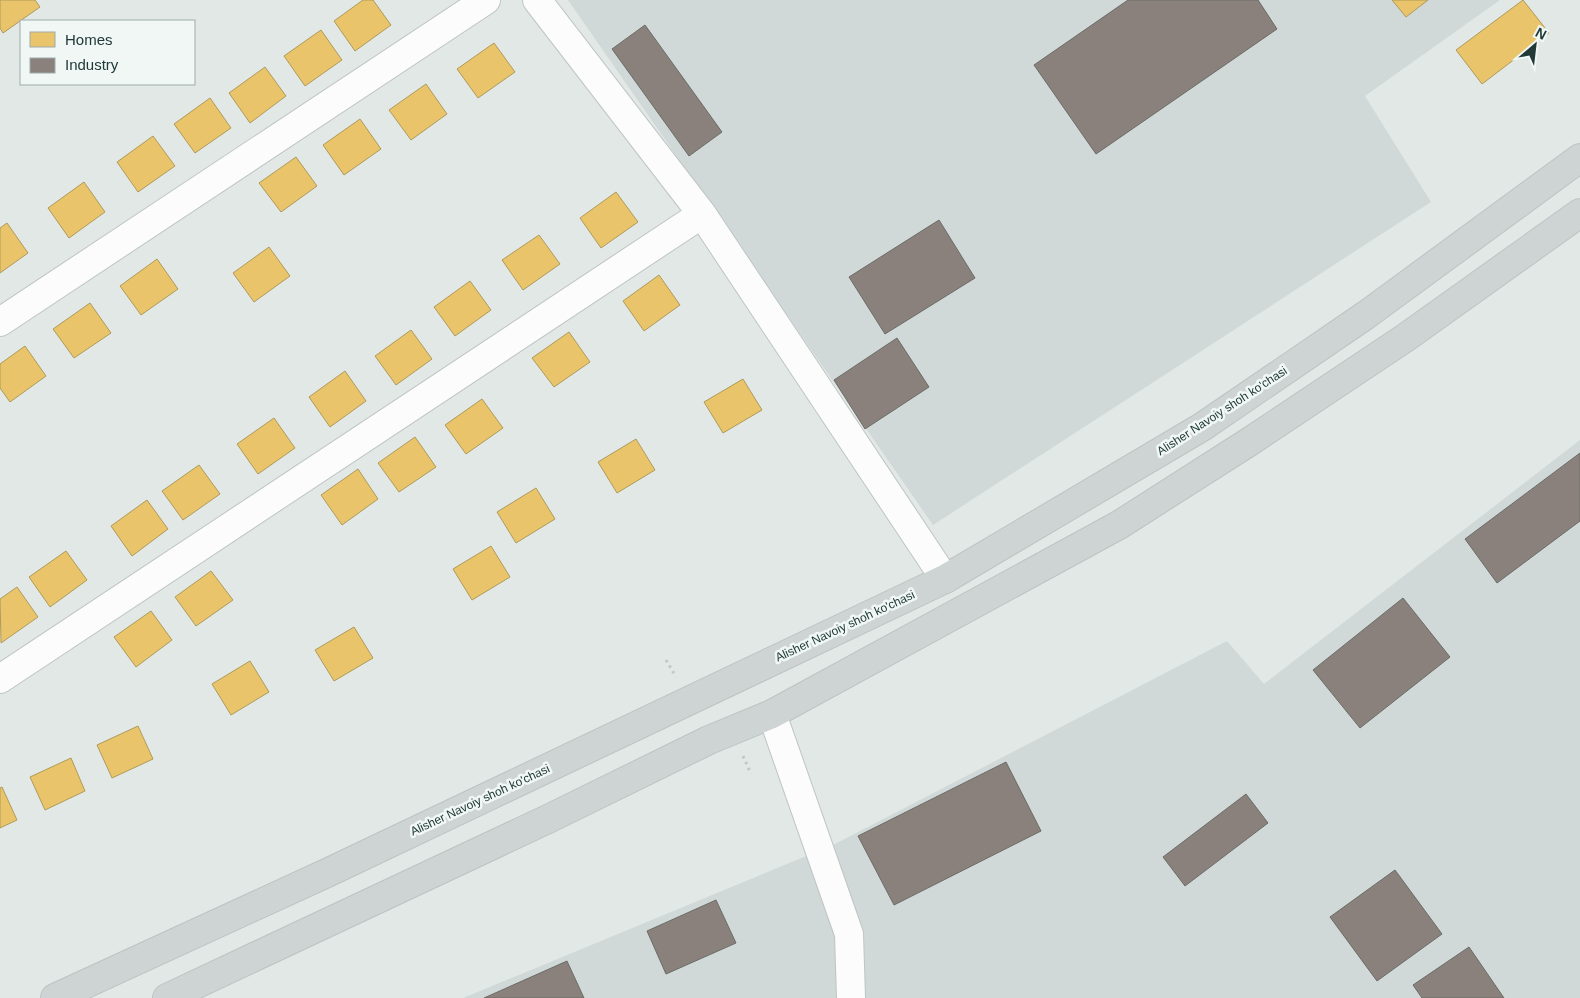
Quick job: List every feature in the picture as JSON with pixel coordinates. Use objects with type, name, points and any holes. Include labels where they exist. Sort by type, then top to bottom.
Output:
[{"type":"main road","name":"Alisher Navoiy shoh ko'chasi","points":[[55,998],[320,876],[945,579],[1202,426],[1366,314],[1580,158]]},
{"type":"main road","points":[[167,998],[548,819],[709,740],[772,714],[1119,525],[1249,442],[1405,338],[1580,213]]},
{"type":"street","points":[[0,322],[486,0]]},
{"type":"street","points":[[537,0],[702,214],[945,579]]},
{"type":"street","points":[[0,679],[702,214]]},
{"type":"street","points":[[772,714],[849,934],[851,998]]},
{"type":"path","points":[[666,660],[678,680]]},
{"type":"path","points":[[736,759],[743,756],[751,774]]},
{"type":"shaded area","points":[[568,0],[1500,0],[1365,96],[1431,202],[933,525]]},
{"type":"shaded area","points":[[1580,440],[1580,998],[463,998],[833,845],[1227,641],[1264,684]]},
{"type":"building: Homes","points":[[0,0],[35,0],[40,7],[3,33],[0,28]]},
{"type":"building: Homes","points":[[363,0],[373,0],[391,25],[355,51],[334,21]]},
{"type":"building: Homes","points":[[1392,0],[1428,0],[1406,17]]},
{"type":"building: Homes","points":[[1523,0],[1549,33],[1482,84],[1456,50]]},
{"type":"building: Homes","points":[[321,30],[342,60],[305,86],[284,56]]},
{"type":"building: Homes","points":[[494,43],[515,72],[478,98],[457,69]]},
{"type":"building: Homes","points":[[265,67],[286,96],[250,123],[229,93]]},
{"type":"building: Homes","points":[[426,84],[447,114],[411,140],[389,110]]},
{"type":"building: Homes","points":[[210,98],[231,128],[195,153],[174,124]]},
{"type":"building: Homes","points":[[360,119],[381,149],[344,175],[323,145]]},
{"type":"building: Homes","points":[[153,136],[175,166],[138,192],[117,162]]},
{"type":"building: Homes","points":[[296,157],[317,186],[281,212],[259,183]]},
{"type":"building: Homes","points":[[84,182],[105,212],[69,238],[48,208]]},
{"type":"building: Homes","points":[[616,192],[638,222],[601,248],[580,218]]},
{"type":"building: Homes","points":[[7,223],[28,253],[0,273],[0,228]]},
{"type":"building: Homes","points":[[539,235],[560,264],[523,290],[502,260]]},
{"type":"building: Homes","points":[[269,247],[290,276],[254,302],[233,273]]},
{"type":"building: Homes","points":[[157,259],[178,289],[141,315],[120,286]]},
{"type":"building: Homes","points":[[659,275],[680,305],[644,331],[623,301]]},
{"type":"building: Homes","points":[[470,281],[491,310],[455,336],[434,307]]},
{"type":"building: Homes","points":[[90,303],[111,333],[74,358],[53,329]]},
{"type":"building: Homes","points":[[411,330],[432,359],[396,385],[375,356]]},
{"type":"building: Homes","points":[[569,332],[590,362],[554,387],[532,358]]},
{"type":"building: Homes","points":[[25,346],[46,376],[10,402],[0,388],[0,364]]},
{"type":"building: Homes","points":[[345,371],[366,401],[330,427],[309,397]]},
{"type":"building: Homes","points":[[743,379],[762,410],[723,433],[704,402]]},
{"type":"building: Homes","points":[[482,399],[503,428],[466,454],[445,425]]},
{"type":"building: Homes","points":[[274,418],[295,448],[258,474],[237,444]]},
{"type":"building: Homes","points":[[415,437],[436,467],[399,492],[378,463]]},
{"type":"building: Homes","points":[[636,439],[655,470],[617,493],[598,462]]},
{"type":"building: Homes","points":[[199,465],[220,494],[183,520],[162,491]]},
{"type":"building: Homes","points":[[358,469],[378,499],[342,525],[321,495]]},
{"type":"building: Homes","points":[[536,488],[555,519],[516,543],[497,512]]},
{"type":"building: Homes","points":[[147,500],[168,529],[132,556],[111,526]]},
{"type":"building: Homes","points":[[491,546],[510,577],[472,600],[453,569]]},
{"type":"building: Homes","points":[[66,551],[87,580],[50,607],[29,577]]},
{"type":"building: Homes","points":[[211,571],[233,600],[196,626],[175,597]]},
{"type":"building: Homes","points":[[17,587],[38,617],[1,643],[0,599]]},
{"type":"building: Homes","points":[[151,611],[172,640],[136,667],[114,637]]},
{"type":"building: Homes","points":[[354,627],[373,658],[334,681],[315,650]]},
{"type":"building: Homes","points":[[250,661],[269,692],[231,715],[212,684]]},
{"type":"building: Homes","points":[[138,726],[153,759],[112,778],[97,745]]},
{"type":"building: Homes","points":[[71,758],[85,791],[45,810],[30,777]]},
{"type":"building: Homes","points":[[2,787],[17,820],[0,828],[0,788]]},
{"type":"building: Industry","points":[[1128,0],[1258,0],[1277,29],[1096,154],[1034,65]]},
{"type":"building: Industry","points":[[645,25],[722,132],[689,156],[612,49]]},
{"type":"building: Industry","points":[[939,220],[975,278],[885,334],[849,277]]},
{"type":"building: Industry","points":[[897,338],[929,387],[865,429],[834,380]]},
{"type":"building: Industry","points":[[1580,453],[1580,521],[1497,583],[1465,539]]},
{"type":"building: Industry","points":[[1403,598],[1450,657],[1360,728],[1313,670]]},
{"type":"building: Industry","points":[[1006,762],[1041,831],[894,905],[858,836]]},
{"type":"building: Industry","points":[[1246,794],[1268,823],[1185,886],[1163,857]]},
{"type":"building: Industry","points":[[1395,870],[1442,934],[1377,981],[1330,917]]},
{"type":"building: Industry","points":[[716,900],[736,943],[666,974],[647,931]]},
{"type":"building: Industry","points":[[1469,947],[1504,998],[1422,998],[1413,985]]},
{"type":"building: Industry","points":[[567,961],[584,998],[484,998]]}]
